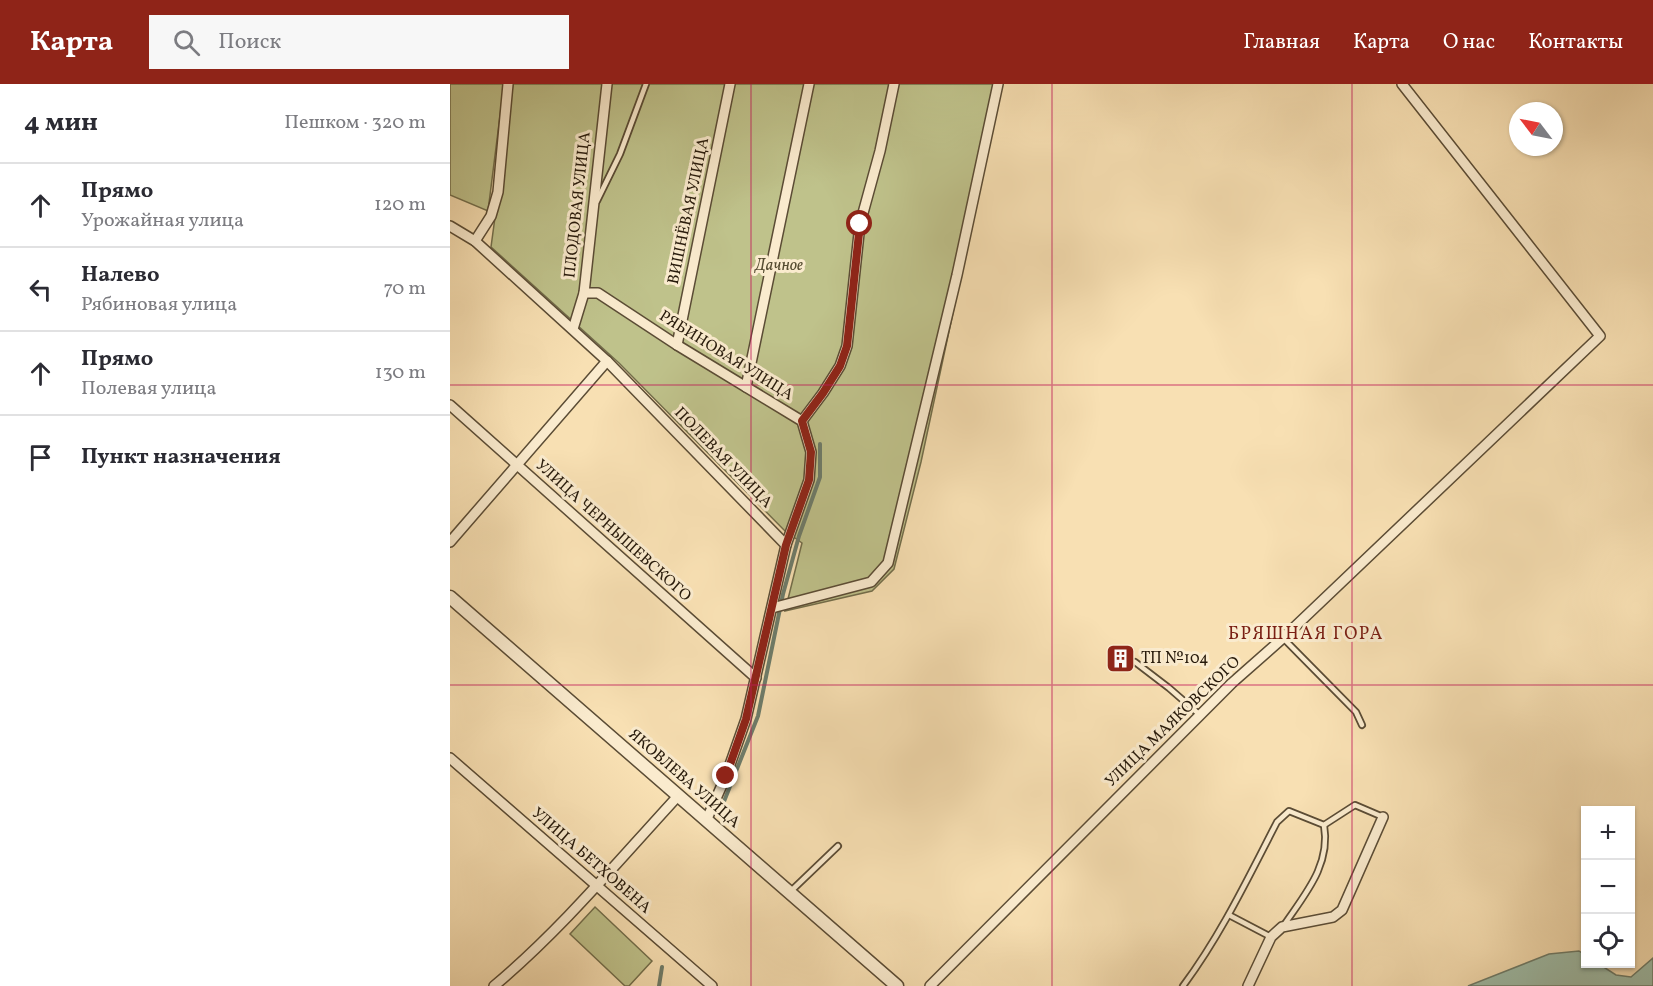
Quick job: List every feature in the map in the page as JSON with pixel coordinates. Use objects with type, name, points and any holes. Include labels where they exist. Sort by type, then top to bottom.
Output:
[{"type":"street","points":[[475,241],[491,216],[498,192],[508,84]]},
{"type":"street","name":"ПЛОДОВАЯ УЛИЦА","points":[[573,328],[584,293],[607,84]]},
{"type":"street","name":"ВИШНЁВАЯ УЛИЦА","points":[[677,345],[730,84]]},
{"type":"street","points":[[746,387],[808,84]]},
{"type":"street","points":[[802,421],[840,366],[847,346],[860,224],[880,151],[894,84]]},
{"type":"street","points":[[772,608],[871,582],[888,563],[957,275],[998,84]]},
{"type":"street","name":"УЛИЦА МАЯКОВСКОГО","points":[[930,986],[1232,683],[1283,638],[1600,336],[1402,84]]},
{"type":"street","name":"ПОЛЕВАЯ УЛИЦА","points":[[450,226],[475,241],[573,328],[786,545]]},
{"type":"street","name":"РЯБИНОВАЯ УЛИЦА","points":[[584,293],[598,293],[677,345],[802,421],[811,452],[809,480],[786,545]]},
{"type":"street","points":[[450,542],[607,361]]},
{"type":"street","name":"УЛИЦА ЧЕРНЫШЕВСКОГО","points":[[450,405],[756,678]]},
{"type":"street","points":[[706,821],[740,738],[786,545]]},
{"type":"street","name":"ЯКОВЛЕВА УЛИЦА","points":[[450,597],[897,986]]},
{"type":"street","name":"УЛИЦА БЕТХОВЕНА","points":[[450,758],[712,986]]},
{"type":"street","points":[[494,986],[515,968],[596,885],[678,796]]},
{"type":"street","points":[[1248,986],[1271,936],[1282,927],[1333,916],[1342,910],[1383,817]]},
{"type":"lane","points":[[593,209],[620,154],[646,84]]},
{"type":"lane","points":[[1283,638],[1356,712],[1362,725]]},
{"type":"lane","points":[[1135,662],[1200,715]]},
{"type":"lane","points":[[1324,825],[1355,805],[1383,817]]},
{"type":"lane","points":[[1184,986],[1229,915],[1277,822],[1289,812],[1324,825]]},
{"type":"lane","points":[[1282,927],[1322,864],[1326,837],[1324,825]]},
{"type":"lane","points":[[789,893],[838,846]]},
{"type":"lane","points":[[1229,915],[1271,936]]},
{"type":"green space","points":[[450,84],[504,84],[488,211],[450,195]]},
{"type":"green space","name":"Дачное","points":[[513,84],[1002,84],[921,462],[894,569],[872,591],[785,611],[802,543],[784,530],[619,363],[491,247]]},
{"type":"green space","points":[[595,907],[652,961],[629,986],[625,986],[570,934]]},
{"type":"shaded area","points":[[1579,951],[1581,952],[1581,968],[1605,968],[1616,975],[1631,977],[1653,958],[1653,986],[1468,986],[1549,954]]},
{"type":"waterway","points":[[719,814],[758,716],[783,594],[799,536],[820,477],[820,444]]},
{"type":"waterway","points":[[659,986],[662,967]]},
{"type":"place","name":"ТП №104","points":[[1120,659]]},
{"type":"district","name":"БРЯШНАЯ ГОРА","points":[[1306,634]]},
{"type":"route","points":[[726,776],[746,719],[786,545],[809,480],[811,452],[802,421],[840,366],[847,346],[860,224]]}]
